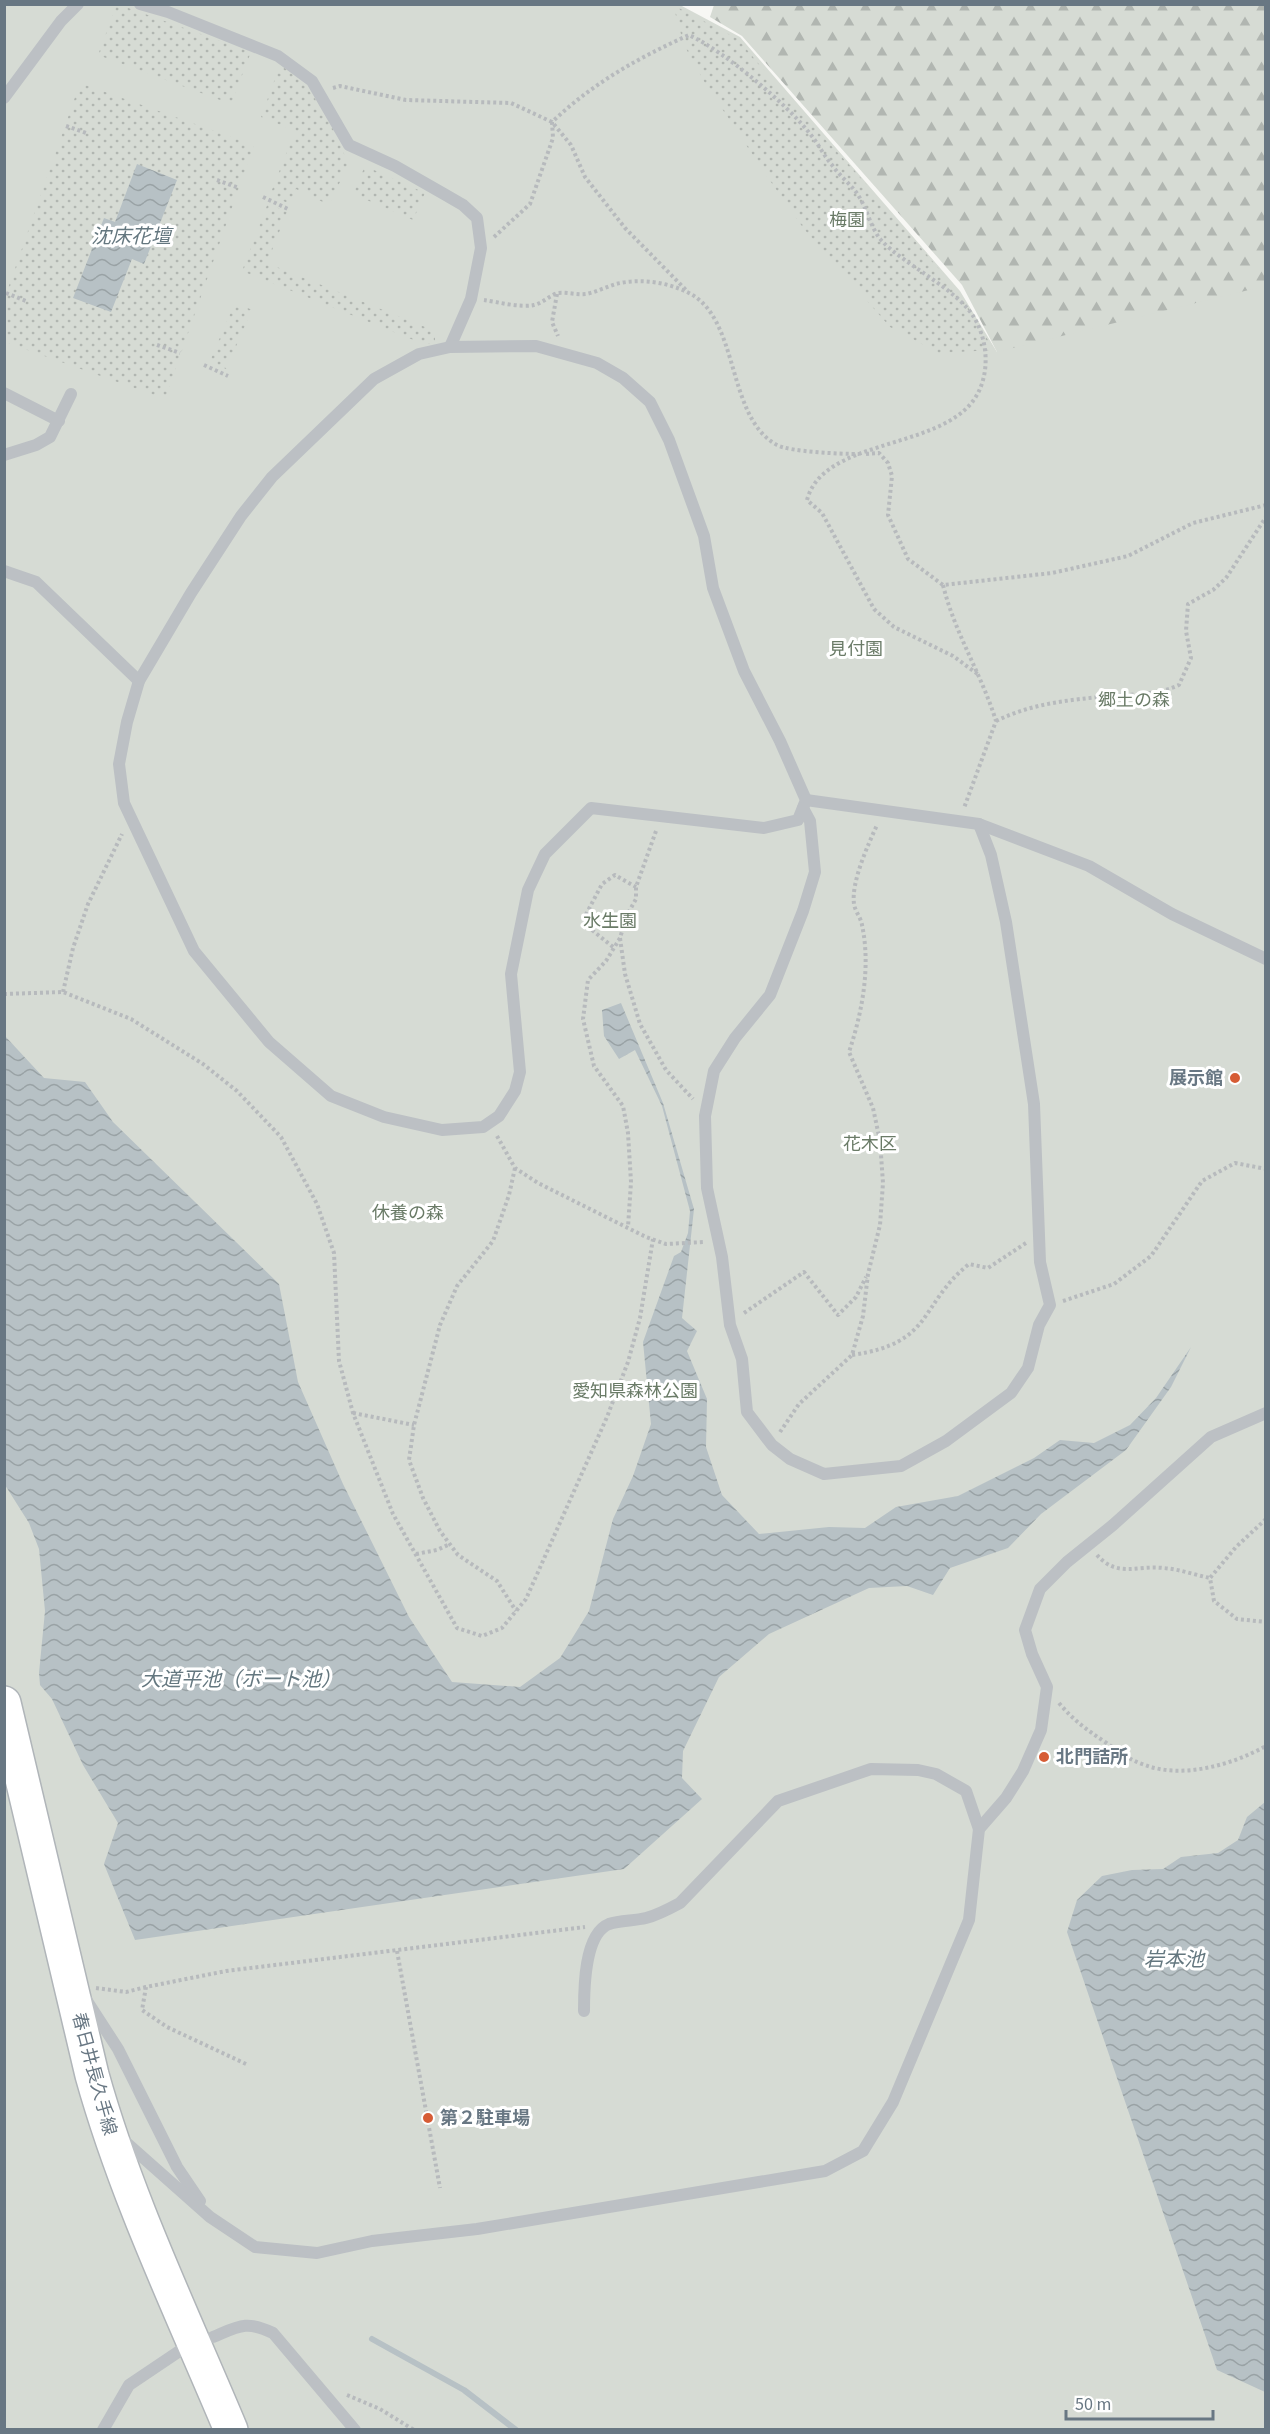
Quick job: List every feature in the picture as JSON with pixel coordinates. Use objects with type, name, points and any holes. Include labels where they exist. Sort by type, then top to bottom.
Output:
[{"type":"main road","name":"春日井長久手線","points":[[4,1703],[83,1986],[106,2126],[128,2185],[231,2430]]},
{"type":"lane","points":[[4,98],[61,21],[78,4]]},
{"type":"lane","points":[[140,4],[168,12],[278,56],[312,81],[349,145],[395,166],[444,194],[477,218],[481,248],[471,299],[450,347]]},
{"type":"lane","points":[[804,804],[798,820],[764,828],[591,808],[545,854],[528,890],[511,974],[520,1072],[515,1091],[499,1116],[483,1127],[442,1130],[384,1117],[331,1096],[269,1042],[194,951],[124,803],[119,764],[127,722],[139,681],[235,526],[272,477],[374,379],[419,354],[450,347],[536,346],[597,363],[623,378],[650,402],[669,440],[704,536],[713,588],[744,671],[780,741],[804,804],[810,821],[815,872],[806,901],[770,995],[735,1038],[714,1071],[705,1116],[707,1188],[718,1241],[730,1325],[742,1359],[747,1412],[772,1445],[790,1459],[825,1474],[901,1466],[946,1441],[1011,1394],[1028,1368],[1039,1325],[1050,1305],[1040,1262],[1034,1104],[1006,922],[991,855],[979,824]]},
{"type":"lane","points":[[4,393],[59,421]]},
{"type":"lane","points":[[4,455],[36,446],[50,437],[71,394]]},
{"type":"lane","points":[[4,571],[36,582],[139,681]]},
{"type":"lane","points":[[804,804],[883,810],[979,824],[1089,866],[1172,914],[1266,959]]},
{"type":"lane","points":[[979,1829],[1006,1798],[1023,1771],[1041,1730],[1047,1687],[1032,1654],[1025,1630],[1040,1589],[1210,1437],[1266,1413]]},
{"type":"lane","points":[[106,2126],[210,2217],[255,2247],[317,2253],[372,2241],[477,2229],[825,2171],[864,2151],[893,2102],[969,1920],[979,1829],[966,1791],[936,1774],[918,1770],[872,1769],[778,1802],[680,1903],[645,1918],[610,1924],[600,1929],[589,1954],[584,1986],[584,2011]]},
{"type":"lane","points":[[83,1986],[88,2000],[118,2049],[177,2167],[210,2217]]},
{"type":"lane","points":[[213,2337],[236,2327],[255,2325],[273,2333],[355,2430]]},
{"type":"lane","points":[[103,2430],[129,2385],[184,2348]]},
{"type":"path","points":[[552,123],[593,87],[623,66],[689,34],[713,46],[810,134],[831,165],[855,191],[882,241],[930,277],[974,317],[984,341],[985,376],[972,402],[939,426],[826,469],[811,487],[807,500],[822,513],[874,609],[894,627],[953,656],[978,675]]},
{"type":"path","points":[[319,93],[340,86],[406,100],[510,103],[552,123],[571,145],[585,177],[625,228],[689,293]]},
{"type":"path","points":[[481,248],[530,204],[553,138],[552,123]]},
{"type":"path","points":[[66,126],[86,133]]},
{"type":"path","points":[[217,180],[239,188]]},
{"type":"path","points":[[263,197],[288,208]]},
{"type":"path","points":[[471,299],[533,306],[557,293],[585,294],[619,283],[639,281],[669,284],[700,299],[724,335],[735,376],[748,410],[761,430],[776,445],[788,450],[879,453],[888,464],[892,476],[888,515],[908,559],[943,585],[951,617],[996,721],[959,820]]},
{"type":"path","points":[[6,293],[26,301]]},
{"type":"path","points":[[557,293],[552,322],[565,353]]},
{"type":"path","points":[[157,345],[180,353]]},
{"type":"path","points":[[204,365],[228,375]]},
{"type":"path","points":[[943,585],[1052,573],[1128,556],[1193,523],[1266,505]]},
{"type":"path","points":[[996,721],[1018,710],[1053,701],[1148,694],[1179,685],[1191,658],[1186,630],[1188,604],[1213,590],[1226,578],[1266,517]]},
{"type":"path","points":[[852,1355],[863,1316],[868,1274],[880,1225],[883,1183],[880,1141],[873,1108],[849,1052],[860,1021],[864,981],[862,925],[854,904],[858,876],[883,810]]},
{"type":"path","points":[[63,992],[73,948],[88,904],[108,866],[129,813]]},
{"type":"path","points":[[628,1227],[631,1182],[628,1133],[623,1106],[594,1066],[583,1019],[588,980],[606,961],[620,938],[627,915],[636,899],[636,888],[655,831],[669,818]]},
{"type":"path","points":[[613,947],[582,922],[602,884],[615,875],[636,888]]},
{"type":"path","points":[[620,938],[625,974],[640,1024],[666,1070],[701,1106]]},
{"type":"path","points":[[4,994],[63,992],[131,1019],[203,1064],[237,1091],[281,1137],[317,1204],[334,1252],[339,1361],[353,1413],[393,1514],[457,1628],[482,1636],[502,1628],[526,1599],[607,1417],[628,1362],[640,1318],[653,1239]]},
{"type":"path","points":[[492,1121],[514,1168],[538,1183],[666,1244],[718,1241]]},
{"type":"path","points":[[1050,1305],[1114,1284],[1151,1256],[1202,1181],[1235,1162],[1266,1169]]},
{"type":"path","points":[[514,1168],[509,1195],[493,1241],[457,1286],[440,1325],[414,1425],[410,1460],[423,1498],[450,1544],[458,1555],[497,1581],[516,1611]]},
{"type":"path","points":[[772,1445],[799,1404],[838,1365],[852,1355],[891,1346],[913,1334],[969,1264],[988,1268],[1039,1235]]},
{"type":"path","points":[[730,1325],[754,1304],[804,1272],[838,1315],[856,1297],[868,1274]]},
{"type":"path","points":[[353,1413],[414,1425]]},
{"type":"path","points":[[1266,1519],[1236,1547],[1210,1578],[1214,1601],[1237,1619],[1266,1622]]},
{"type":"path","points":[[416,1554],[437,1550],[450,1544]]},
{"type":"path","points":[[1087,1545],[1106,1566],[1125,1569],[1163,1568],[1210,1578]]},
{"type":"path","points":[[1047,1687],[1076,1723],[1126,1757],[1148,1767],[1199,1770],[1239,1761],[1266,1746]]},
{"type":"path","points":[[83,1986],[126,1992],[226,1971],[610,1924]]},
{"type":"path","points":[[398,1951],[440,2188]]},
{"type":"path","points":[[146,1987],[142,2010],[167,2027],[246,2064]]},
{"type":"path","points":[[326,2394],[347,2395],[380,2409],[414,2430]]},
{"type":"green space","points":[[117,4],[251,52],[231,104],[98,55]]},
{"type":"green space","name":"愛知県森林公園","points":[[5,5],[680,5],[740,37],[960,291],[997,352],[1265,286],[1265,2429],[5,2430]]},
{"type":"green space","name":"梅園","points":[[673,5],[738,39],[792,104],[854,170],[958,291],[994,350],[939,353],[890,327],[804,229],[766,175],[705,83],[684,45]]},
{"type":"green space","points":[[714,5],[1265,5],[1265,497],[1126,548],[937,356],[997,352],[962,285],[742,36],[710,17]]},
{"type":"green space","points":[[280,65],[302,83],[320,105],[345,156],[348,165],[329,205],[296,189],[290,204],[270,195],[295,131],[261,117]]},
{"type":"green space","points":[[80,83],[254,145],[165,399],[5,342],[5,297]]},
{"type":"green space","points":[[365,166],[425,193],[413,220],[353,194]]},
{"type":"green space","points":[[268,203],[287,212],[267,263],[435,331],[435,341],[429,344],[416,341],[242,271]]},
{"type":"green space","points":[[235,302],[252,310],[226,369],[210,361]]},
{"type":"water","name":"沈床花壇","points":[[137,164],[177,180],[144,264],[132,259],[111,312],[73,298],[104,218],[115,222]]},
{"type":"water","name":"大道平池（ボート池）","points":[[621,1003],[663,1103],[694,1209],[682,1318],[697,1331],[687,1351],[707,1399],[706,1447],[722,1495],[759,1534],[829,1527],[865,1528],[896,1507],[958,1496],[1034,1458],[1060,1440],[1094,1443],[1130,1425],[1156,1398],[1191,1347],[1171,1387],[1126,1450],[1041,1514],[1008,1548],[950,1568],[933,1595],[907,1586],[869,1588],[769,1634],[719,1677],[683,1751],[682,1778],[702,1799],[624,1869],[135,1940],[104,1864],[118,1823],[83,1765],[52,1699],[40,1685],[39,1673],[45,1611],[39,1549],[29,1523],[5,1485],[5,1036],[44,1078],[85,1082],[113,1122],[279,1284],[298,1382],[343,1484],[409,1617],[452,1682],[520,1687],[560,1658],[589,1611],[613,1519],[633,1476],[651,1424],[643,1342],[674,1256],[681,1252],[688,1233],[690,1211],[662,1106],[635,1050],[619,1059],[604,1036],[602,1010]]},
{"type":"water","name":"岩本池","points":[[1265,1802],[1266,2392],[1217,2370],[1067,1932],[1077,1900],[1102,1876],[1132,1870],[1163,1869],[1181,1857],[1218,1853],[1238,1840],[1247,1817]]},
{"type":"waterway","points":[[372,2339],[464,2390],[516,2430]]},
{"type":"place","name":"展示館","points":[[1235,1078]]},
{"type":"place","name":"北門詰所","points":[[1044,1757]]},
{"type":"place","name":"第２駐車場","points":[[428,2118]]},
{"type":"park label","name":"見付園","points":[[856,649]]},
{"type":"park label","name":"郷土の森","points":[[1134,700]]},
{"type":"park label","name":"水生園","points":[[610,921]]},
{"type":"park label","name":"花木区","points":[[870,1144]]},
{"type":"park label","name":"休養の森","points":[[408,1213]]}]
